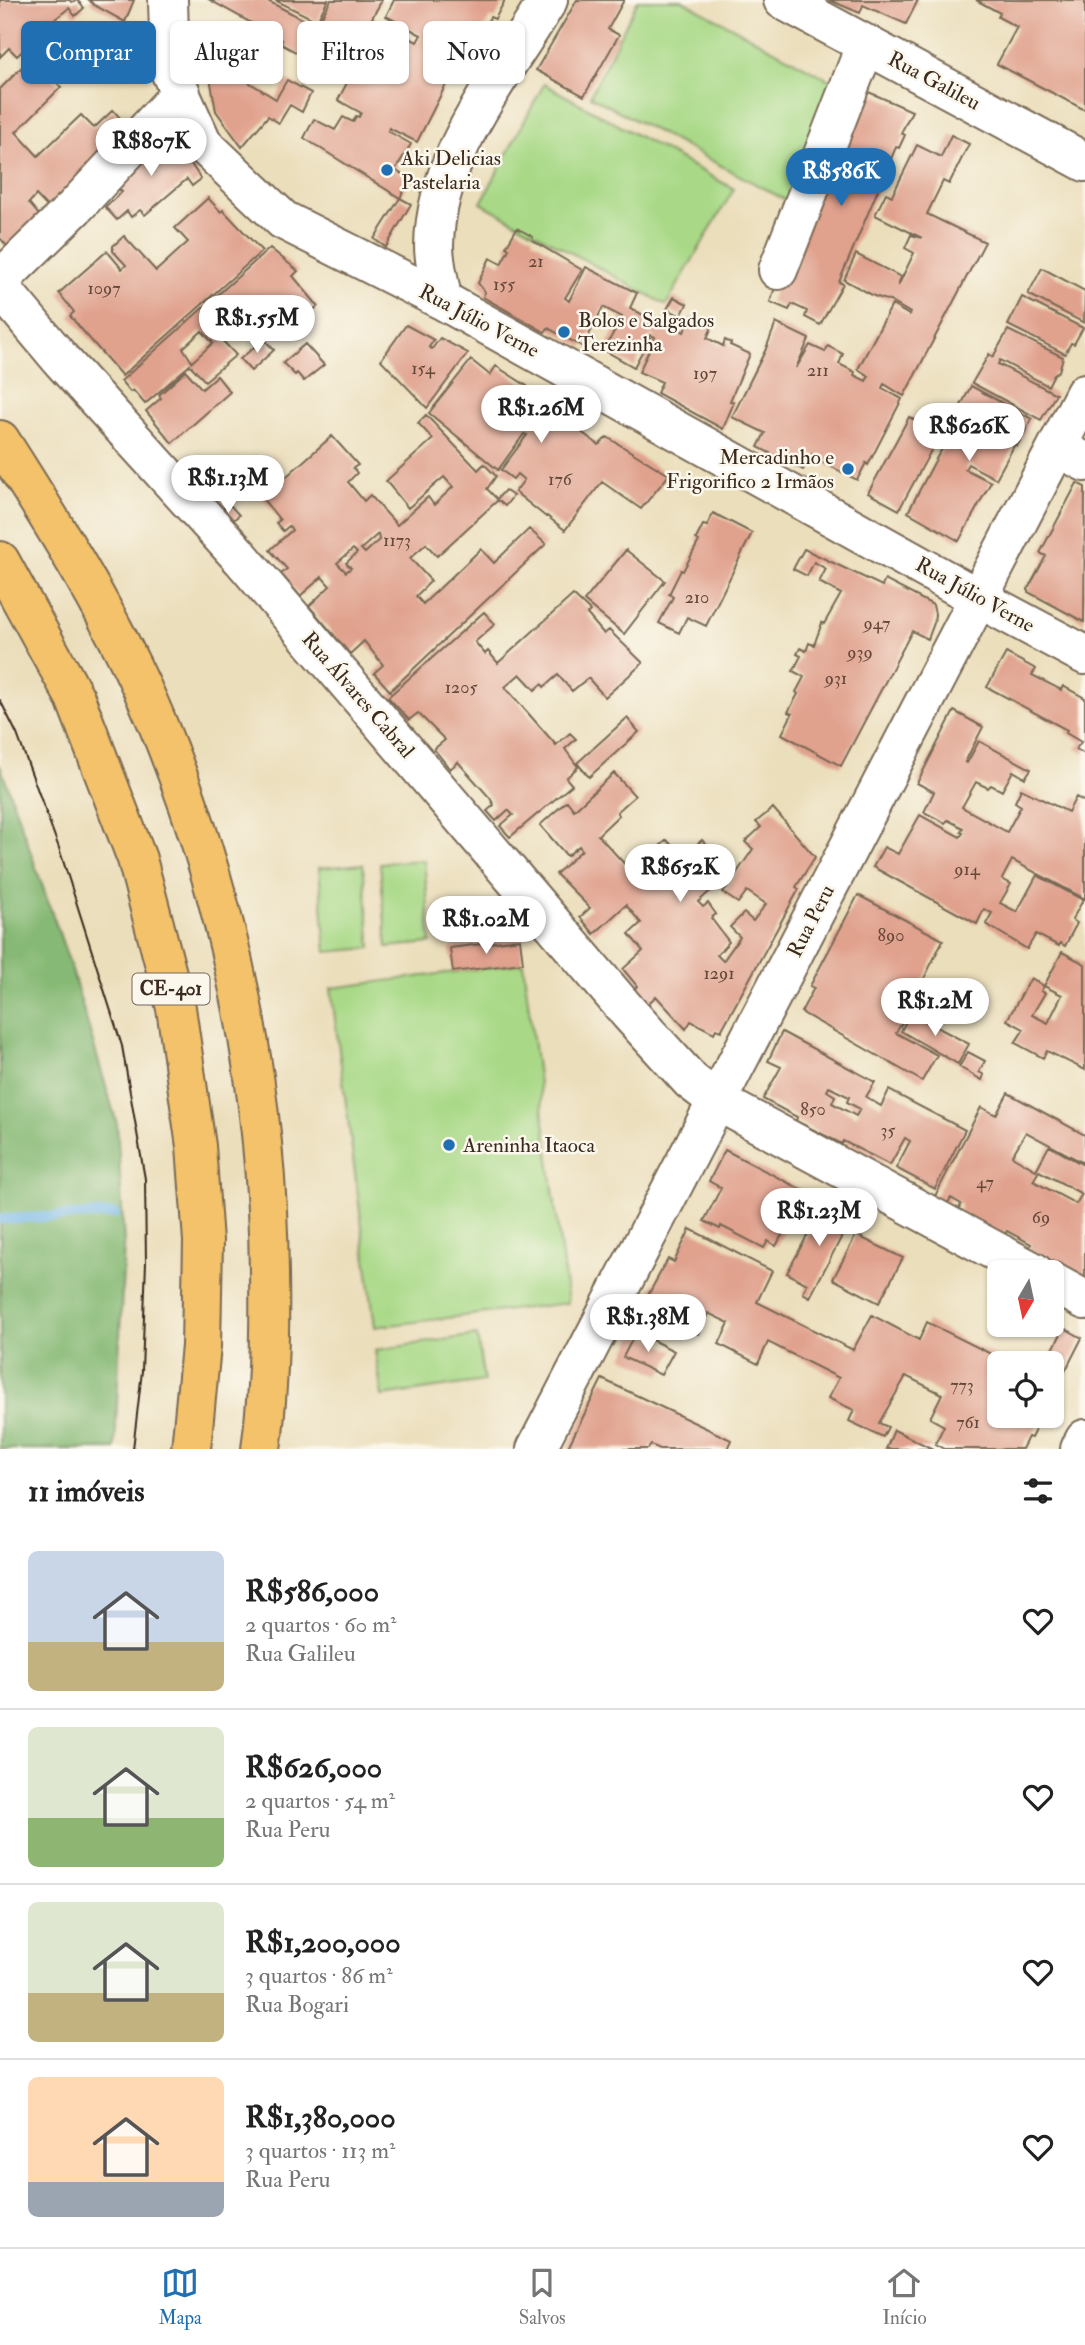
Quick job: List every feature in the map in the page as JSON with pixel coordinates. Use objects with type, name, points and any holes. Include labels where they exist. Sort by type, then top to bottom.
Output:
[{"type":"main road","name":"CE-401","points":[[0,440],[67,545],[156,719],[196,826],[225,928],[245,1019],[262,1129],[269,1233],[270,1324],[261,1449]]},
{"type":"main road","name":"CE-401","points":[[0,561],[75,698],[137,859],[176,1008],[196,1146],[203,1241],[201,1346],[191,1449]]},
{"type":"street","name":"Rua Júlio Verne","points":[[168,0],[170,71],[203,144],[283,220],[442,300],[978,598],[1085,654]]},
{"type":"street","points":[[442,300],[434,247],[442,189],[466,133],[548,0]]},
{"type":"street","name":"Rua Galileu","points":[[783,0],[1085,162]]},
{"type":"street","points":[[778,270],[866,44]]},
{"type":"street","points":[[0,280],[75,207],[181,93]]},
{"type":"street","name":"Rua Álvares Cabral","points":[[0,288],[62,361],[242,559],[629,1013],[691,1081],[717,1101],[1012,1260]]},
{"type":"street","name":"Rua Peru","points":[[536,1449],[978,598],[1071,454],[1085,393]]},
{"type":"street","points":[[1064,1289],[1085,1300]]},
{"type":"street","points":[[1080,1449],[1085,1439]]},
{"type":"green space","points":[[638,0],[682,0],[837,84],[791,203],[590,96]]},
{"type":"green space","points":[[544,84],[734,189],[666,305],[481,203]]},
{"type":"green space","points":[[0,765],[70,964],[117,1124],[124,1243],[115,1449],[0,1449]]},
{"type":"green space","points":[[424,860],[431,943],[387,947],[380,863]]},
{"type":"green space","points":[[363,864],[371,948],[326,952],[319,868]]},
{"type":"green space","name":"Areninha Itaoca","points":[[523,963],[568,1303],[375,1327],[331,988]]},
{"type":"green space","points":[[477,1335],[484,1381],[382,1396],[375,1350]]},
{"type":"building","points":[[0,0],[77,0],[84,8],[75,16],[69,8],[53,21],[21,21],[21,52],[17,56],[9,48],[0,57]]},
{"type":"building","points":[[89,0],[134,0],[125,21]]},
{"type":"building","points":[[210,0],[266,0],[306,21],[297,21],[297,53],[283,45],[283,21],[248,21]]},
{"type":"building","points":[[275,0],[328,0],[317,21]]},
{"type":"building","points":[[331,0],[382,0],[372,18],[376,21],[319,21]]},
{"type":"building","points":[[394,0],[505,0],[495,19],[490,17],[488,21],[423,21],[423,84],[446,84],[417,142],[389,128],[388,131],[411,144],[395,170],[410,179],[400,198],[304,138],[314,119],[335,130],[343,117],[353,122],[356,116],[359,117],[361,113],[338,100],[346,84],[409,84],[409,38],[417,42],[421,35],[409,28],[409,21],[395,21],[386,16]]},
{"type":"building","points":[[577,0],[624,0],[608,29],[619,35],[584,96],[536,70]]},
{"type":"building","points":[[829,0],[918,0],[906,24],[863,5],[860,13]]},
{"type":"building","points":[[976,0],[1085,0],[1085,110],[997,64],[1017,27],[998,17],[1000,13]]},
{"type":"building","points":[[21,68],[21,84],[58,84],[61,87],[16,132],[38,156],[81,115],[94,128],[113,110],[136,136],[57,217],[36,195],[29,203],[49,227],[11,251],[0,238],[0,89]]},
{"type":"building","points":[[287,80],[311,93],[302,112],[290,105],[279,123],[268,116],[242,147],[216,111],[211,84],[252,84],[276,99]]},
{"type":"building","points":[[864,90],[912,111],[901,133],[905,135],[899,148],[896,147],[839,282],[843,284],[820,325],[805,317],[807,311],[792,304],[789,310],[770,302]]},
{"type":"building","points":[[159,129],[173,145],[169,149],[181,162],[187,158],[201,179],[192,186],[187,179],[145,215],[140,210],[131,217],[127,211],[117,220],[105,207],[122,192],[113,183]]},
{"type":"building","points":[[951,135],[969,144],[949,184],[943,181],[927,214],[985,242],[904,396],[884,384],[882,388],[902,399],[868,465],[866,463],[857,480],[812,454],[803,470],[758,447],[765,433],[732,417],[776,323],[809,339],[796,368],[810,345],[825,352],[828,346],[843,354],[839,364],[866,381],[869,376],[858,369],[892,305],[909,315],[910,313],[890,301],[844,280],[856,254],[901,277],[898,286],[914,253],[905,248],[911,235],[922,238],[875,215],[886,193],[892,196],[917,145],[941,157]]},
{"type":"building","points":[[208,198],[262,251],[122,376],[70,316],[74,312],[59,293],[107,251],[122,269],[126,265],[113,251],[113,246],[124,236],[156,271],[188,242],[175,228]]},
{"type":"building","points":[[400,198],[411,204],[386,247],[374,239]]},
{"type":"building","points":[[517,228],[582,270],[565,298],[569,301],[586,267],[637,293],[630,308],[660,324],[663,319],[684,332],[691,317],[712,327],[707,338],[723,346],[725,340],[750,354],[730,401],[734,402],[723,429],[657,393],[662,382],[639,372],[655,337],[651,335],[634,367],[604,350],[622,317],[603,307],[583,347],[548,328],[545,332],[483,297],[485,292],[478,283],[490,258],[501,264],[509,249],[506,247]]},
{"type":"building","points":[[270,248],[298,271],[293,276],[318,306],[281,339],[266,323],[248,337],[237,323],[220,338],[236,355],[205,381],[190,365],[145,404],[121,381]],"holes":[[[202,331],[213,343],[192,362],[183,348]]]},
{"type":"building","points":[[1042,268],[1085,291],[1084,323],[1028,294]]},
{"type":"building","points":[[674,297],[687,304],[681,316],[667,309]]},
{"type":"building","points":[[1022,297],[1083,328],[1065,354],[1008,325]]},
{"type":"building","points":[[406,325],[434,340],[429,347],[432,349],[440,338],[468,353],[427,408],[381,360]]},
{"type":"building","points":[[1008,330],[1063,357],[1059,371],[1054,374],[1048,386],[1000,360],[998,364],[1056,394],[1041,420],[972,383],[989,354],[993,357]]},
{"type":"building","points":[[264,339],[274,350],[251,371],[240,359]]},
{"type":"building","points":[[305,344],[324,365],[304,381],[283,363]]},
{"type":"building","points":[[471,360],[490,375],[496,366],[527,386],[517,399],[521,403],[531,389],[552,401],[549,406],[569,420],[574,414],[587,423],[580,431],[599,445],[607,437],[669,475],[641,509],[602,482],[565,530],[515,492],[524,480],[517,474],[513,479],[501,470],[527,435],[524,434],[498,470],[429,413]]},
{"type":"building","points":[[186,371],[202,389],[217,376],[230,392],[172,443],[146,411],[161,398],[159,395]]},
{"type":"building","points":[[971,386],[1032,419],[996,479],[968,464],[965,469],[991,482],[959,541],[908,512],[937,457],[963,416],[957,413]]},
{"type":"building","points":[[426,415],[478,470],[484,464],[496,476],[487,489],[497,499],[505,490],[513,496],[505,506],[498,500],[437,556],[426,544],[410,558],[431,581],[416,596],[423,604],[481,549],[494,563],[529,529],[546,544],[390,691],[374,673],[383,665],[364,641],[350,654],[309,606],[330,586],[322,577],[300,596],[281,574],[287,569],[270,550],[292,530],[289,526],[283,531],[276,523],[280,520],[262,498],[332,436],[358,465],[353,468],[357,473],[348,482],[364,501],[370,495],[397,525],[428,497],[434,505],[453,487],[444,477],[408,508],[386,481],[433,439],[418,423]],"holes":[[[378,534],[379,540],[365,553],[361,549]],[[353,549],[357,553],[346,563],[351,568],[346,572],[337,563]]]},
{"type":"building","points":[[909,417],[940,434],[899,510],[868,493]]},
{"type":"building","points":[[206,478],[216,490],[205,500],[195,488]]},
{"type":"building","points":[[1077,483],[1085,487],[1084,622],[1028,592],[1046,556],[1040,553]]},
{"type":"building","points":[[229,504],[239,515],[227,526],[217,514]]},
{"type":"building","points":[[713,513],[752,533],[706,626],[687,617],[679,633],[659,623],[673,597],[669,594],[699,541],[696,539]]},
{"type":"building","points":[[804,549],[882,586],[885,580],[933,605],[935,614],[928,639],[912,631],[841,766],[782,734],[792,714],[788,712],[804,677],[793,671],[801,656],[797,654],[800,648],[806,651],[809,643],[814,645],[822,623],[824,624],[841,594],[819,582],[826,569],[814,562],[807,576],[793,569]]},
{"type":"building","points":[[626,550],[665,581],[624,634],[584,601]]},
{"type":"building","points":[[573,595],[590,611],[587,614],[604,634],[609,630],[643,663],[605,697],[588,678],[572,691],[558,675],[544,687],[542,684],[535,690],[520,674],[505,687],[556,745],[570,733],[576,739],[565,749],[578,767],[566,778],[572,785],[510,837],[500,826],[513,815],[508,810],[496,821],[487,811],[494,805],[490,798],[458,762],[450,769],[434,749],[445,740],[418,713],[409,720],[388,697],[484,612],[495,624],[475,642],[485,654],[488,651],[498,663]]},
{"type":"building","points":[[1006,653],[1036,669],[1032,675],[1061,690],[1063,686],[1085,698],[1085,754],[1076,749],[1081,742],[1066,733],[1067,730],[987,687]]},
{"type":"building","points":[[954,711],[983,727],[965,762],[967,763],[979,741],[1031,769],[1025,778],[1013,771],[1002,791],[976,782],[962,807],[1007,832],[1021,806],[1015,802],[1021,789],[1068,812],[1076,797],[1085,802],[1085,899],[1012,860],[1002,879],[1011,884],[1000,903],[1017,912],[1037,875],[1083,900],[1072,920],[1077,923],[1065,946],[1060,943],[1059,946],[1036,934],[1027,949],[986,924],[992,913],[984,909],[977,924],[873,867],[884,847],[898,854],[920,815],[960,837],[963,833],[963,828],[948,820],[945,823],[924,812],[934,792],[917,783]]},
{"type":"building","points":[[627,718],[639,732],[589,777],[577,763]]},
{"type":"building","points":[[614,773],[635,796],[598,835],[631,871],[667,840],[682,857],[702,840],[717,857],[713,860],[727,876],[698,902],[703,907],[708,903],[716,914],[711,918],[729,942],[717,955],[723,961],[740,937],[730,927],[744,913],[753,921],[766,904],[747,891],[738,903],[723,893],[753,849],[745,842],[761,827],[756,822],[773,808],[815,857],[796,887],[799,889],[721,1031],[716,1029],[714,1033],[691,1021],[686,1029],[656,996],[647,1005],[634,990],[637,986],[623,969],[643,951],[629,934],[641,923],[626,905],[594,934],[580,917],[590,908],[556,874],[582,850],[579,846],[567,856],[540,825],[567,801],[574,810]]},
{"type":"building","points":[[858,895],[943,940],[919,989],[909,984],[897,1006],[908,1012],[896,1033],[937,1055],[922,1081],[801,1012],[814,988],[810,986]]},
{"type":"building","points":[[520,939],[523,963],[453,972],[450,948]]},
{"type":"building","points":[[1062,952],[1085,964],[1085,1070],[1047,1051],[1043,1058],[1015,1043],[1024,1029],[1007,1020],[1031,978],[1044,986]],"holes":[[[1044,986],[1062,995],[1048,1023],[1032,1015],[1045,993],[1041,991]]]},
{"type":"building","points":[[968,999],[982,1006],[979,1013],[964,1005]]},
{"type":"building","points":[[910,1013],[969,1044],[958,1064],[901,1031]]},
{"type":"building","points":[[782,1032],[875,1082],[866,1097],[881,1106],[889,1090],[965,1130],[935,1189],[896,1168],[910,1141],[905,1138],[890,1165],[796,1121],[797,1117],[763,1099],[781,1067],[768,1061]],"holes":[[[829,1087],[849,1097],[847,1102],[860,1109],[856,1116],[832,1103],[835,1096],[827,1091]]]},
{"type":"building","points":[[968,1052],[985,1061],[979,1072],[984,1075],[982,1080],[959,1067]]},
{"type":"building","points":[[1008,1093],[1085,1135],[1085,1164],[1026,1132],[1012,1156],[1036,1170],[1049,1146],[1085,1166],[1085,1279],[1064,1268],[1064,1260],[1050,1260],[1029,1249],[1031,1244],[1007,1231],[1004,1235],[959,1211],[961,1204],[951,1198],[947,1204],[934,1198],[981,1107],[996,1115]],"holes":[[[1039,1171],[1082,1194],[1076,1204],[1033,1181]]]},
{"type":"building","points":[[725,1150],[808,1193],[795,1218],[803,1222],[799,1230],[788,1224],[776,1246],[768,1241],[764,1248],[721,1226],[720,1229],[704,1221],[721,1188],[709,1181]]},
{"type":"building","points":[[824,1204],[851,1219],[810,1297],[803,1293],[807,1284],[787,1273]]},
{"type":"building","points":[[690,1229],[772,1271],[757,1302],[853,1350],[872,1315],[919,1340],[927,1322],[987,1352],[987,1428],[1036,1428],[1022,1449],[944,1449],[935,1444],[944,1426],[930,1418],[942,1394],[906,1376],[879,1423],[888,1427],[883,1437],[849,1421],[854,1410],[828,1398],[839,1378],[768,1342],[758,1364],[719,1344],[729,1323],[708,1313],[698,1334],[642,1306],[668,1259],[674,1262]]},
{"type":"building","points":[[856,1235],[903,1258],[879,1303],[833,1279]]},
{"type":"building","points":[[1064,1328],[1082,1338],[1064,1373],[1064,1351],[1052,1351],[1059,1337],[1064,1337]]},
{"type":"building","points":[[636,1332],[674,1351],[661,1375],[623,1357]]},
{"type":"building","points":[[602,1379],[731,1440],[727,1449],[660,1449],[651,1445],[648,1449],[567,1449]]},
{"type":"building","points":[[894,1430],[933,1449],[886,1449]]},
{"type":"waterway","points":[[0,1219],[115,1214]]},
{"type":"tram line","points":[[0,700],[17,734],[59,848],[122,1046],[145,1179],[146,1262],[142,1371],[133,1449]]},
{"type":"place","name":"Aki Delicias Pastelaria","points":[[387,170]]},
{"type":"place","name":"Bolos e Salgados Terezinha","points":[[564,332]]},
{"type":"place","name":"Mercadinho e Frigorifico 2 Irmãos","points":[[848,469]]},
{"type":"place","name":"Areninha Itaoca","points":[[449,1145]]}]
